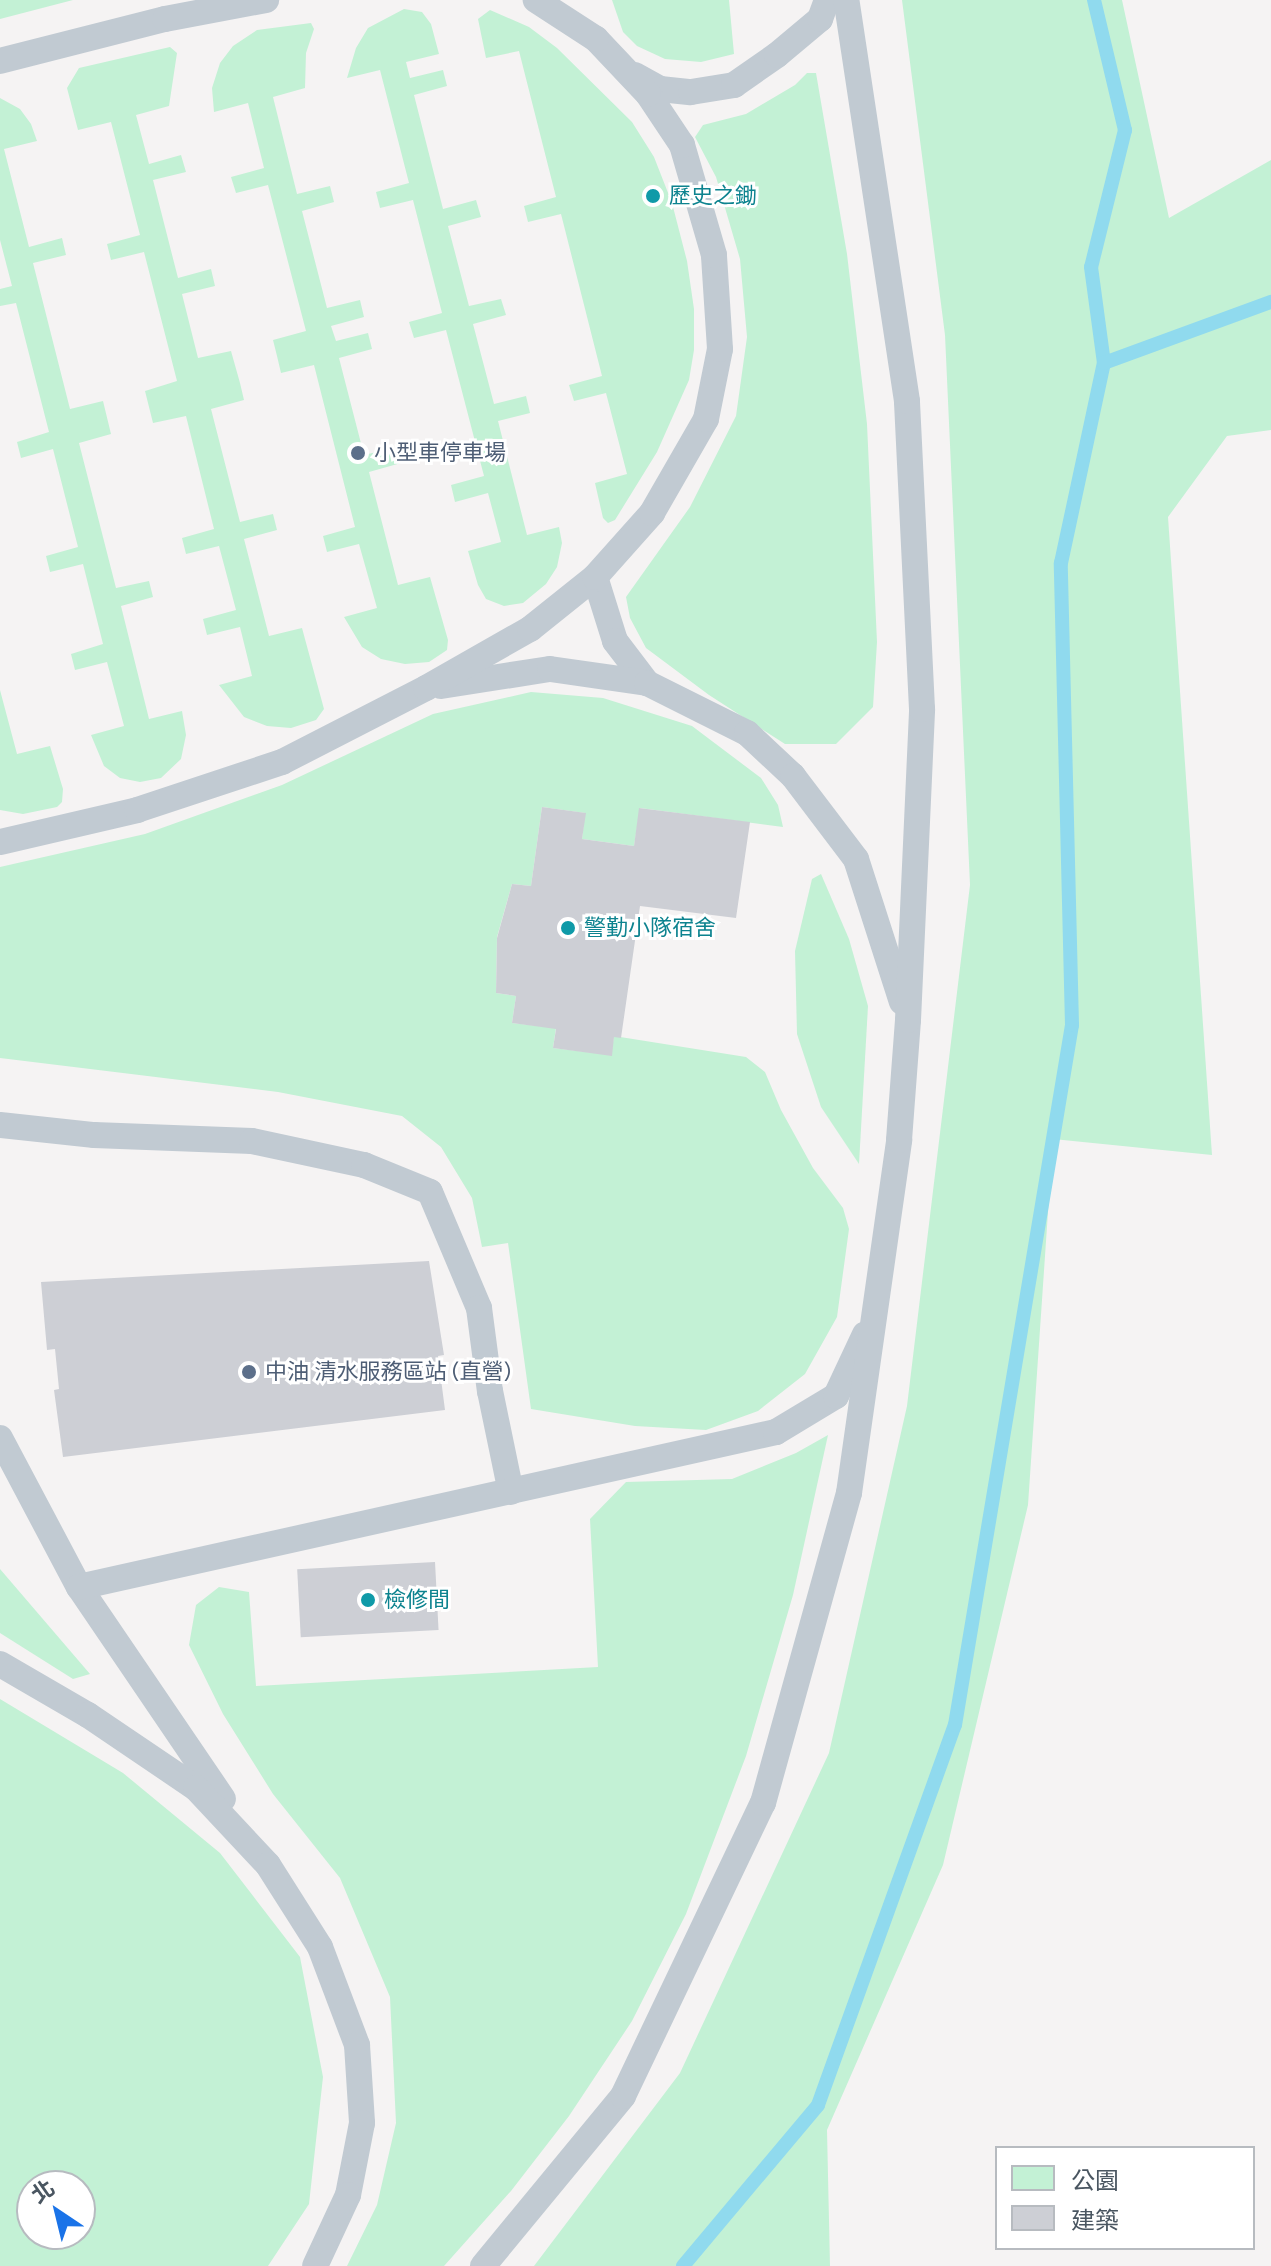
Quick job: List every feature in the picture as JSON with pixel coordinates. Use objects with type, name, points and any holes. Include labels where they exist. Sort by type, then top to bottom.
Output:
[{"type":"lane","points":[[0,61],[165,19],[266,0]]},
{"type":"lane","points":[[0,842],[137,810],[282,762],[426,688],[530,629],[595,577],[652,513],[706,419],[720,349],[714,255],[682,145],[648,94],[629,71],[579,25],[536,0]]},
{"type":"lane","points":[[629,71],[660,89],[691,92],[734,85],[820,19],[827,0]]},
{"type":"lane","points":[[483,2266],[623,2096],[763,1803],[849,1493],[899,1140],[908,1020],[922,709],[907,401],[846,0]]},
{"type":"lane","points":[[595,577],[615,641],[647,683]]},
{"type":"lane","points":[[426,688],[550,669],[647,683],[747,733],[793,776],[856,859],[908,1020]]},
{"type":"lane","points":[[0,1125],[94,1135],[252,1141],[364,1165],[430,1192],[479,1308],[490,1391],[511,1492]]},
{"type":"lane","points":[[79,1587],[776,1432],[836,1396],[877,1310]]},
{"type":"lane","points":[[0,1438],[79,1587],[268,1865],[320,1947],[357,2045],[362,2123],[348,2195],[315,2266]]},
{"type":"lane","points":[[0,1664],[88,1715],[196,1788],[268,1865]]},
{"type":"green space","points":[[0,0],[73,0],[0,19]]},
{"type":"green space","points":[[612,0],[729,0],[734,54],[701,62],[665,59],[637,46],[623,32]]},
{"type":"green space","points":[[902,0],[1122,0],[1169,218],[1271,160],[1271,430],[1227,436],[1168,517],[1212,1155],[1053,1139],[1028,1505],[943,1865],[827,2130],[830,2266],[534,2266],[680,2073],[829,1753],[907,1406],[970,885],[945,335]]},
{"type":"green space","points":[[404,9],[422,12],[431,24],[439,54],[406,62],[410,78],[443,70],[447,86],[414,95],[443,209],[476,200],[481,217],[448,226],[469,306],[501,299],[506,315],[473,324],[494,404],[526,396],[530,413],[498,421],[527,535],[559,527],[562,543],[557,567],[546,584],[523,603],[504,606],[486,599],[478,585],[468,551],[501,542],[488,493],[455,502],[451,485],[484,476],[446,330],[414,338],[409,322],[442,313],[413,200],[380,208],[376,192],[409,183],[380,70],[347,78],[356,48],[368,28]]},
{"type":"green space","points":[[490,10],[529,27],[557,48],[632,122],[654,157],[672,203],[687,261],[694,309],[694,350],[689,380],[657,452],[615,520],[608,523],[603,518],[595,483],[627,474],[606,393],[574,401],[569,385],[602,376],[561,214],[528,222],[524,206],[556,197],[519,51],[486,58],[478,19]]},
{"type":"green space","points":[[311,23],[314,29],[306,53],[305,88],[273,97],[297,194],[330,186],[334,202],[302,211],[327,308],[360,300],[364,317],[331,326],[336,341],[368,333],[372,349],[339,358],[364,455],[397,447],[401,463],[369,472],[398,585],[430,577],[448,640],[447,650],[429,662],[405,664],[381,659],[362,647],[344,617],[377,608],[359,544],[327,552],[323,536],[355,527],[314,365],[281,373],[273,340],[306,331],[268,185],[236,193],[231,177],[264,168],[248,103],[214,112],[212,88],[220,63],[233,46],[257,30]]},
{"type":"green space","points":[[170,47],[177,53],[169,106],[136,115],[149,164],[181,155],[186,172],[153,180],[178,278],[211,269],[215,286],[182,294],[198,358],[231,351],[240,383],[244,400],[211,409],[240,522],[273,514],[277,530],[244,539],[269,636],[302,628],[324,709],[316,720],[291,728],[267,726],[244,717],[219,685],[252,676],[240,627],[207,635],[203,619],[236,610],[219,546],[186,554],[182,538],[214,529],[186,416],[153,423],[145,391],[177,381],[144,252],[111,260],[107,244],[140,235],[111,122],[78,130],[67,88],[79,68]]},
{"type":"green space","points":[[807,73],[816,73],[847,254],[867,424],[877,642],[873,707],[836,744],[785,744],[709,695],[646,648],[630,618],[626,597],[690,507],[736,416],[747,337],[740,259],[716,177],[695,137],[703,125],[746,114],[795,85]]},
{"type":"green space","points":[[0,98],[20,109],[31,124],[37,141],[4,149],[29,247],[62,238],[66,255],[33,263],[70,409],[103,401],[111,434],[79,443],[116,588],[149,581],[153,597],[121,606],[149,719],[182,711],[186,735],[181,759],[161,778],[140,782],[120,778],[104,766],[91,735],[124,726],[107,662],[75,670],[71,654],[103,644],[83,564],[50,572],[46,556],[78,547],[53,449],[21,458],[17,442],[49,432],[16,303],[0,306],[0,289],[12,286],[0,240]]},
{"type":"green space","points":[[0,690],[17,754],[50,746],[63,789],[62,802],[57,807],[23,814],[0,810]]},
{"type":"green space","points":[[531,692],[603,698],[692,726],[761,778],[778,805],[783,827],[640,808],[634,846],[582,839],[585,813],[542,807],[531,886],[512,884],[497,937],[496,993],[516,996],[512,1023],[556,1028],[553,1048],[611,1055],[614,1036],[746,1057],[765,1072],[781,1110],[813,1168],[843,1208],[849,1229],[837,1317],[805,1374],[758,1411],[706,1430],[635,1426],[531,1409],[508,1243],[482,1247],[472,1198],[441,1147],[402,1116],[278,1092],[0,1058],[0,867],[145,834],[282,785],[433,714]]},
{"type":"green space","points":[[821,874],[849,939],[868,1006],[859,1164],[821,1107],[797,1034],[795,951],[812,879]]},
{"type":"green space","points":[[828,1435],[793,1595],[746,1756],[686,1914],[632,2021],[569,2116],[511,2191],[444,2266],[347,2266],[377,2205],[396,2123],[390,1997],[340,1878],[273,1794],[223,1714],[189,1645],[196,1605],[219,1587],[249,1592],[256,1686],[598,1667],[590,1519],[626,1482],[732,1479],[796,1453]]},
{"type":"green space","points":[[0,1569],[90,1674],[73,1679],[0,1633]]},
{"type":"green space","points":[[0,1699],[123,1773],[220,1853],[300,1957],[323,2077],[309,2204],[268,2266],[0,2266]]},
{"type":"building","name":"警勤小隊宿舍","points":[[542,807],[586,813],[582,839],[634,846],[639,808],[750,822],[736,918],[640,906],[621,1038],[614,1037],[612,1056],[553,1048],[556,1029],[512,1023],[516,996],[496,993],[497,938],[512,884],[531,886]]},
{"type":"building","name":"中油 清水服務區站 (直營)","points":[[429,1261],[444,1355],[438,1356],[445,1410],[63,1457],[54,1390],[59,1389],[55,1349],[47,1350],[41,1282]]},
{"type":"building","name":"檢修間","points":[[435,1562],[439,1630],[301,1637],[297,1569]]},
{"type":"waterway","points":[[1094,0],[1125,130],[1091,267],[1104,363]]},
{"type":"waterway","points":[[683,2266],[818,2105],[955,1725],[1072,1025],[1061,563],[1104,363],[1271,302]]},
{"type":"place","name":"歷史之鋤","points":[[653,196]]},
{"type":"place","name":"小型車停車場","points":[[358,453]]},
{"type":"place","name":"警勤小隊宿舍","points":[[568,928]]},
{"type":"place","name":"中油 清水服務區站 (直營)","points":[[249,1372]]},
{"type":"place","name":"檢修間","points":[[368,1600]]}]
